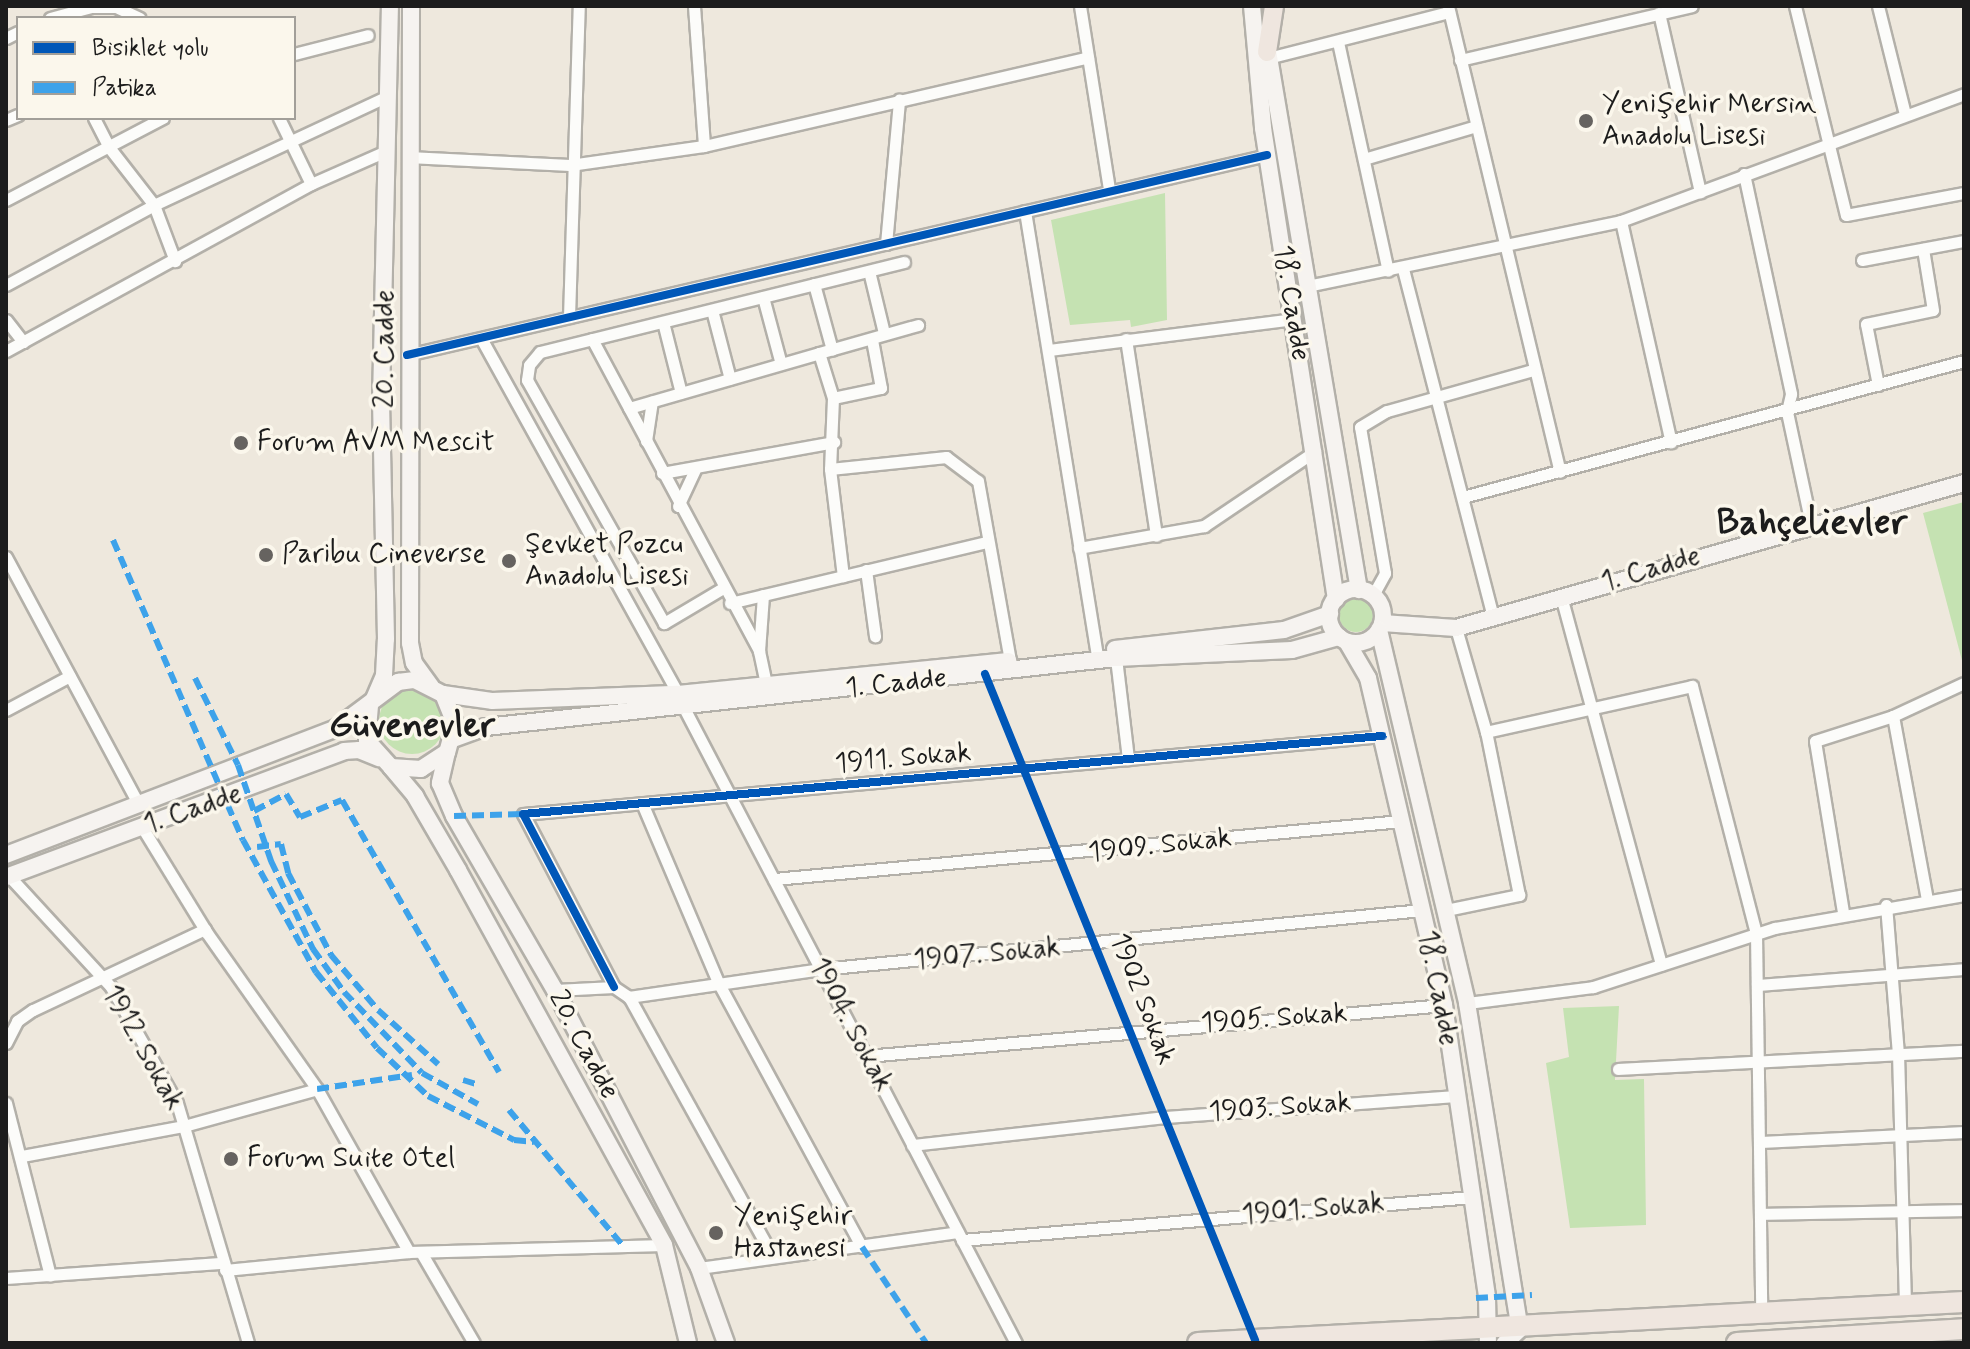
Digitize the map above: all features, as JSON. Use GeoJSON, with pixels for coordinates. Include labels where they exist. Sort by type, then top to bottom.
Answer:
{"type":"FeatureCollection","features":[{"type":"Feature","properties":{"kind":"highway"},"geometry":{"type":"LineString","coordinates":[[1198,1343],[1494,1338],[1520,1329],[1964,1302]]}},
{"type":"Feature","properties":{"kind":"highway"},"geometry":{"type":"LineString","coordinates":[[1737,1343],[1954,1334]]}},
{"type":"Feature","properties":{"kind":"main road"},"geometry":{"type":"LineString","coordinates":[[1268,55],[1274,6]]}},
{"type":"Feature","properties":{"kind":"street","name":"20. Cadde"},"geometry":{"type":"LineString","coordinates":[[372,701],[384,675],[386,639],[381,400],[390,6]]}},
{"type":"Feature","properties":{"kind":"street","name":"20. Cadde"},"geometry":{"type":"LineString","coordinates":[[411,6],[407,355],[410,643],[414,663],[437,690]]}},
{"type":"Feature","properties":{"kind":"street"},"geometry":{"type":"LineString","coordinates":[[569,317],[570,165],[579,6]]}},
{"type":"Feature","properties":{"kind":"street"},"geometry":{"type":"LineString","coordinates":[[694,6],[704,146]]}},
{"type":"Feature","properties":{"kind":"street"},"geometry":{"type":"LineString","coordinates":[[1080,6],[1109,190]]}},
{"type":"Feature","properties":{"kind":"street"},"geometry":{"type":"LineString","coordinates":[[1241,6],[1246,61],[1263,128]]}},
{"type":"Feature","properties":{"kind":"street","name":"18. Cadde"},"geometry":{"type":"LineString","coordinates":[[1252,6],[1263,128],[1315,451],[1333,606]]}},
{"type":"Feature","properties":{"kind":"street","name":"18. Cadde"},"geometry":{"type":"LineString","coordinates":[[1262,6],[1307,286],[1366,593]]}},
{"type":"Feature","properties":{"kind":"street"},"geometry":{"type":"LineString","coordinates":[[1460,60],[1692,6]]}},
{"type":"Feature","properties":{"kind":"street"},"geometry":{"type":"LineString","coordinates":[[1795,6],[1825,141],[1846,215],[1964,193]]}},
{"type":"Feature","properties":{"kind":"street"},"geometry":{"type":"LineString","coordinates":[[1878,6],[1905,114]]}},
{"type":"Feature","properties":{"kind":"street"},"geometry":{"type":"LineString","coordinates":[[58,16],[91,7],[116,7],[136,16]]}},
{"type":"Feature","properties":{"kind":"street"},"geometry":{"type":"LineString","coordinates":[[1268,55],[1338,42],[1448,9],[1560,472]]}},
{"type":"Feature","properties":{"kind":"street"},"geometry":{"type":"LineString","coordinates":[[1659,13],[1700,192]]}},
{"type":"Feature","properties":{"kind":"street"},"geometry":{"type":"LineString","coordinates":[[296,53],[368,35]]}},
{"type":"Feature","properties":{"kind":"street"},"geometry":{"type":"LineString","coordinates":[[1338,42],[1388,271]]}},
{"type":"Feature","properties":{"kind":"street"},"geometry":{"type":"LineString","coordinates":[[408,157],[570,165],[704,146],[1088,57]]}},
{"type":"Feature","properties":{"kind":"street"},"geometry":{"type":"LineString","coordinates":[[1307,286],[1403,269],[1504,244],[1621,221],[1825,141],[1964,94]]}},
{"type":"Feature","properties":{"kind":"street"},"geometry":{"type":"LineString","coordinates":[[6,285],[154,205],[388,96]]}},
{"type":"Feature","properties":{"kind":"street"},"geometry":{"type":"LineString","coordinates":[[886,244],[899,100]]}},
{"type":"Feature","properties":{"kind":"street"},"geometry":{"type":"LineString","coordinates":[[95,120],[108,146],[154,205],[175,261]]}},
{"type":"Feature","properties":{"kind":"street"},"geometry":{"type":"LineString","coordinates":[[6,200],[159,120]]}},
{"type":"Feature","properties":{"kind":"street"},"geometry":{"type":"LineString","coordinates":[[280,120],[311,184]]}},
{"type":"Feature","properties":{"kind":"street"},"geometry":{"type":"LineString","coordinates":[[1364,159],[1476,126]]}},
{"type":"Feature","properties":{"kind":"street"},"geometry":{"type":"LineString","coordinates":[[6,351],[311,184],[386,151]]}},
{"type":"Feature","properties":{"kind":"street"},"geometry":{"type":"LineString","coordinates":[[407,355],[1267,155]]}},
{"type":"Feature","properties":{"kind":"street"},"geometry":{"type":"LineString","coordinates":[[1744,174],[1791,394],[1787,412],[1811,524]]}},
{"type":"Feature","properties":{"kind":"street"},"geometry":{"type":"LineString","coordinates":[[1025,211],[1096,651]]}},
{"type":"Feature","properties":{"kind":"street"},"geometry":{"type":"LineString","coordinates":[[1621,221],[1671,442]]}},
{"type":"Feature","properties":{"kind":"street"},"geometry":{"type":"LineString","coordinates":[[1862,260],[1964,241]]}},
{"type":"Feature","properties":{"kind":"street"},"geometry":{"type":"LineString","coordinates":[[1878,385],[1866,324],[1933,310],[1923,249]]}},
{"type":"Feature","properties":{"kind":"street"},"geometry":{"type":"LineString","coordinates":[[723,588],[664,623],[527,380],[529,365],[540,352],[904,262]]}},
{"type":"Feature","properties":{"kind":"street"},"geometry":{"type":"LineString","coordinates":[[1403,269],[1493,616]]}},
{"type":"Feature","properties":{"kind":"street"},"geometry":{"type":"LineString","coordinates":[[869,271],[884,333]]}},
{"type":"Feature","properties":{"kind":"street"},"geometry":{"type":"LineString","coordinates":[[814,284],[832,350]]}},
{"type":"Feature","properties":{"kind":"street"},"geometry":{"type":"LineString","coordinates":[[763,297],[781,364]]}},
{"type":"Feature","properties":{"kind":"street"},"geometry":{"type":"LineString","coordinates":[[712,310],[730,379]]}},
{"type":"Feature","properties":{"kind":"street"},"geometry":{"type":"LineString","coordinates":[[1049,350],[1294,319]]}},
{"type":"Feature","properties":{"kind":"street"},"geometry":{"type":"LineString","coordinates":[[6,320],[23,342]]}},
{"type":"Feature","properties":{"kind":"street"},"geometry":{"type":"LineString","coordinates":[[663,322],[681,393]]}},
{"type":"Feature","properties":{"kind":"street"},"geometry":{"type":"LineString","coordinates":[[629,408],[918,325]]}},
{"type":"Feature","properties":{"kind":"street"},"geometry":{"type":"LineString","coordinates":[[592,339],[678,506],[759,651]]}},
{"type":"Feature","properties":{"kind":"street"},"geometry":{"type":"LineString","coordinates":[[1126,339],[1156,536]]}},
{"type":"Feature","properties":{"kind":"street","name":"1904. Sokak"},"geometry":{"type":"LineString","coordinates":[[482,340],[680,700],[1016,1343]]}},
{"type":"Feature","properties":{"kind":"street"},"geometry":{"type":"LineString","coordinates":[[833,398],[881,388],[872,340]]}},
{"type":"Feature","properties":{"kind":"street"},"geometry":{"type":"LineString","coordinates":[[819,353],[833,398],[834,442],[830,469],[843,576]]}},
{"type":"Feature","properties":{"kind":"street"},"geometry":{"type":"LineString","coordinates":[[1463,497],[1787,412],[1964,361]]}},
{"type":"Feature","properties":{"kind":"street"},"geometry":{"type":"LineString","coordinates":[[1366,593],[1382,608],[1381,627],[1365,642],[1343,639],[1333,606],[1366,593],[1385,573],[1360,427],[1387,411],[1533,370]]}},
{"type":"Feature","properties":{"kind":"street"},"geometry":{"type":"LineString","coordinates":[[646,442],[652,401]]}},
{"type":"Feature","properties":{"kind":"street"},"geometry":{"type":"LineString","coordinates":[[662,473],[695,470],[834,442]]}},
{"type":"Feature","properties":{"kind":"street"},"geometry":{"type":"LineString","coordinates":[[1079,548],[1204,526],[1315,451]]}},
{"type":"Feature","properties":{"kind":"street"},"geometry":{"type":"LineString","coordinates":[[830,469],[946,457],[978,481],[986,542],[1010,660]]}},
{"type":"Feature","properties":{"kind":"street"},"geometry":{"type":"LineString","coordinates":[[678,506],[695,470]]}},
{"type":"Feature","properties":{"kind":"street","name":"1. Cadde"},"geometry":{"type":"LineString","coordinates":[[1381,627],[1456,628],[1811,524],[1964,483]]}},
{"type":"Feature","properties":{"kind":"street"},"geometry":{"type":"LineString","coordinates":[[730,603],[986,542]]}},
{"type":"Feature","properties":{"kind":"street"},"geometry":{"type":"LineString","coordinates":[[6,557],[138,803]]}},
{"type":"Feature","properties":{"kind":"street"},"geometry":{"type":"LineString","coordinates":[[866,570],[875,636]]}},
{"type":"Feature","properties":{"kind":"street"},"geometry":{"type":"LineString","coordinates":[[763,595],[759,651],[766,685]]}},
{"type":"Feature","properties":{"kind":"street"},"geometry":{"type":"LineString","coordinates":[[1561,596],[1661,965]]}},
{"type":"Feature","properties":{"kind":"street","name":"1. Cadde"},"geometry":{"type":"LineString","coordinates":[[450,746],[486,727],[766,685],[1284,630],[1333,606]]}},
{"type":"Feature","properties":{"kind":"street","name":"18. Cadde"},"geometry":{"type":"LineString","coordinates":[[1381,627],[1467,1003],[1520,1329]]}},
{"type":"Feature","properties":{"kind":"street"},"geometry":{"type":"LineString","coordinates":[[1446,910],[1519,895],[1486,732],[1456,628]]}},
{"type":"Feature","properties":{"kind":"street","name":"18. Cadde"},"geometry":{"type":"LineString","coordinates":[[1343,639],[1368,678],[1444,1005],[1494,1338]]}},
{"type":"Feature","properties":{"kind":"street","name":"1. Cadde"},"geometry":{"type":"LineString","coordinates":[[437,690],[492,701],[680,700],[1116,658],[1292,650],[1343,639]]}},
{"type":"Feature","properties":{"kind":"street"},"geometry":{"type":"LineString","coordinates":[[1116,658],[1128,759]]}},
{"type":"Feature","properties":{"kind":"street"},"geometry":{"type":"LineString","coordinates":[[6,710],[70,676]]}},
{"type":"Feature","properties":{"kind":"street"},"geometry":{"type":"LineString","coordinates":[[398,682],[437,690],[452,708],[450,746],[421,769],[385,762],[365,726],[372,701],[398,682]]}},
{"type":"Feature","properties":{"kind":"street"},"geometry":{"type":"LineString","coordinates":[[1843,912],[1815,741],[1893,716],[1964,683]]}},
{"type":"Feature","properties":{"kind":"street"},"geometry":{"type":"LineString","coordinates":[[1486,732],[1692,686],[1756,933],[1761,1313]]}},
{"type":"Feature","properties":{"kind":"street","name":"1. Cadde"},"geometry":{"type":"LineString","coordinates":[[6,855],[335,729],[372,701]]}},
{"type":"Feature","properties":{"kind":"street"},"geometry":{"type":"LineString","coordinates":[[1893,716],[1927,899]]}},
{"type":"Feature","properties":{"kind":"street","name":"1911. Sokak"},"geometry":{"type":"LineString","coordinates":[[614,987],[523,814],[1382,736]]}},
{"type":"Feature","properties":{"kind":"street","name":"20. Cadde"},"geometry":{"type":"LineString","coordinates":[[450,746],[440,783],[454,816],[555,990],[699,1268],[726,1343]]}},
{"type":"Feature","properties":{"kind":"street","name":"1. Cadde"},"geometry":{"type":"LineString","coordinates":[[7,877],[344,751],[359,750],[385,762]]}},
{"type":"Feature","properties":{"kind":"street","name":"20. Cadde"},"geometry":{"type":"LineString","coordinates":[[385,762],[415,796],[458,870],[664,1245],[688,1343]]}},
{"type":"Feature","properties":{"kind":"street"},"geometry":{"type":"LineString","coordinates":[[642,803],[719,984],[862,1247]]}},
{"type":"Feature","properties":{"kind":"street","name":"1909. Sokak"},"geometry":{"type":"LineString","coordinates":[[774,879],[1402,821]]}},
{"type":"Feature","properties":{"kind":"street"},"geometry":{"type":"LineString","coordinates":[[142,827],[205,929],[317,1089],[409,1252]]}},
{"type":"Feature","properties":{"kind":"street","name":"1912. Sokak"},"geometry":{"type":"LineString","coordinates":[[7,877],[105,979],[147,1044],[184,1126],[248,1343]]}},
{"type":"Feature","properties":{"kind":"street"},"geometry":{"type":"LineString","coordinates":[[1467,1003],[1593,987],[1756,933],[1843,912],[1964,895]]}},
{"type":"Feature","properties":{"kind":"street"},"geometry":{"type":"LineString","coordinates":[[1886,905],[1898,1053],[1905,1305]]}},
{"type":"Feature","properties":{"kind":"street","name":"1907. Sokak"},"geometry":{"type":"LineString","coordinates":[[629,997],[821,969],[1422,910]]}},
{"type":"Feature","properties":{"kind":"street"},"geometry":{"type":"LineString","coordinates":[[6,1043],[17,1021],[33,1010],[105,979],[205,929]]}},
{"type":"Feature","properties":{"kind":"street"},"geometry":{"type":"LineString","coordinates":[[1757,985],[1890,971],[1964,969]]}},
{"type":"Feature","properties":{"kind":"street"},"geometry":{"type":"LineString","coordinates":[[555,990],[614,987],[629,997],[773,1257]]}},
{"type":"Feature","properties":{"kind":"street","name":"1905. Sokak"},"geometry":{"type":"LineString","coordinates":[[866,1056],[1444,1005]]}},
{"type":"Feature","properties":{"kind":"street"},"geometry":{"type":"LineString","coordinates":[[1618,1069],[1964,1051]]}},
{"type":"Feature","properties":{"kind":"street"},"geometry":{"type":"LineString","coordinates":[[22,1156],[184,1126],[317,1089]]}},
{"type":"Feature","properties":{"kind":"street","name":"1903. Sokak"},"geometry":{"type":"LineString","coordinates":[[912,1145],[1164,1117],[1457,1096]]}},
{"type":"Feature","properties":{"kind":"street"},"geometry":{"type":"LineString","coordinates":[[6,1103],[50,1275]]}},
{"type":"Feature","properties":{"kind":"street"},"geometry":{"type":"LineString","coordinates":[[1761,1142],[1900,1132],[1964,1132]]}},
{"type":"Feature","properties":{"kind":"street","name":"1901. Sokak"},"geometry":{"type":"LineString","coordinates":[[699,1268],[960,1236],[1472,1197]]}},
{"type":"Feature","properties":{"kind":"street"},"geometry":{"type":"LineString","coordinates":[[1761,1214],[1964,1210]]}},
{"type":"Feature","properties":{"kind":"street"},"geometry":{"type":"LineString","coordinates":[[6,1278],[409,1252],[664,1245]]}},
{"type":"Feature","properties":{"kind":"street"},"geometry":{"type":"LineString","coordinates":[[422,1254],[474,1343]]}},
{"type":"Feature","properties":{"kind":"green space"},"geometry":{"type":"Polygon","coordinates":[[[1165,193],[1167,320],[1131,327],[1130,320],[1070,325],[1051,220],[1165,193]]]}},
{"type":"Feature","properties":{"kind":"green space"},"geometry":{"type":"Polygon","coordinates":[[[1964,502],[1964,668],[1923,513],[1964,502]]]}},
{"type":"Feature","properties":{"kind":"green space"},"geometry":{"type":"Polygon","coordinates":[[[1356,598],[1368,603],[1373,615],[1368,627],[1356,632],[1344,627],[1339,615],[1344,603],[1356,598]]]}},
{"type":"Feature","properties":{"kind":"green space"},"geometry":{"type":"Polygon","coordinates":[[[412,688],[425,690],[440,703],[445,721],[443,734],[430,749],[412,754],[399,752],[384,739],[379,721],[381,708],[394,693],[412,688]]]}},
{"type":"Feature","properties":{"kind":"green space"},"geometry":{"type":"Polygon","coordinates":[[[1619,1006],[1615,1080],[1644,1079],[1646,1225],[1570,1228],[1546,1063],[1569,1057],[1563,1008],[1619,1006]]]}},
{"type":"Feature","properties":{"kind":"marked path"},"geometry":{"type":"LineString","coordinates":[[113,540],[243,840],[316,972],[377,1048],[428,1096],[514,1140],[534,1142]]}},
{"type":"Feature","properties":{"kind":"marked path"},"geometry":{"type":"LineString","coordinates":[[195,678],[238,765],[271,861],[313,949],[344,992],[422,1073],[478,1104]]}},
{"type":"Feature","properties":{"kind":"marked path"},"geometry":{"type":"LineString","coordinates":[[254,811],[286,794],[300,817],[342,800],[499,1072]]}},
{"type":"Feature","properties":{"kind":"marked path"},"geometry":{"type":"LineString","coordinates":[[454,816],[523,814]]}},
{"type":"Feature","properties":{"kind":"marked path"},"geometry":{"type":"LineString","coordinates":[[257,847],[281,844],[288,873],[331,955],[378,1010],[438,1064]]}},
{"type":"Feature","properties":{"kind":"marked path"},"geometry":{"type":"LineString","coordinates":[[317,1089],[412,1075]]}},
{"type":"Feature","properties":{"kind":"marked path"},"geometry":{"type":"LineString","coordinates":[[463,1080],[476,1084]]}},
{"type":"Feature","properties":{"kind":"marked path"},"geometry":{"type":"LineString","coordinates":[[509,1110],[624,1247]]}},
{"type":"Feature","properties":{"kind":"marked path"},"geometry":{"type":"LineString","coordinates":[[862,1247],[926,1343]]}},
{"type":"Feature","properties":{"kind":"marked path"},"geometry":{"type":"LineString","coordinates":[[1476,1298],[1532,1295]]}},
{"type":"Feature","properties":{"kind":"cycle path"},"geometry":{"type":"LineString","coordinates":[[407,355],[1267,155]]}},
{"type":"Feature","properties":{"kind":"cycle path","name":"1902 Sokak"},"geometry":{"type":"LineString","coordinates":[[985,674],[1255,1340]]}},
{"type":"Feature","properties":{"kind":"cycle path"},"geometry":{"type":"LineString","coordinates":[[614,987],[523,814],[1382,736]]}},
{"type":"Feature","properties":{"kind":"place","name":"Yenişehir Mersin Anadolu Lisesi"},"geometry":{"type":"Point","coordinates":[1586,121]}},
{"type":"Feature","properties":{"kind":"place","name":"Forum AVM Mescit"},"geometry":{"type":"Point","coordinates":[241,443]}},
{"type":"Feature","properties":{"kind":"place","name":"Paribu Cineverse"},"geometry":{"type":"Point","coordinates":[266,555]}},
{"type":"Feature","properties":{"kind":"place","name":"Şevket Pozcu Anadolu Lisesi"},"geometry":{"type":"Point","coordinates":[509,561]}},
{"type":"Feature","properties":{"kind":"place","name":"Forum Suite Otel"},"geometry":{"type":"Point","coordinates":[231,1159]}},
{"type":"Feature","properties":{"kind":"place","name":"Yenişehir Hastanesi"},"geometry":{"type":"Point","coordinates":[716,1233]}},
{"type":"Feature","properties":{"kind":"district","name":"Bahçelievler"},"geometry":{"type":"Point","coordinates":[1812,524]}},
{"type":"Feature","properties":{"kind":"district","name":"Güvenevler"},"geometry":{"type":"Point","coordinates":[412,727]}}]}
